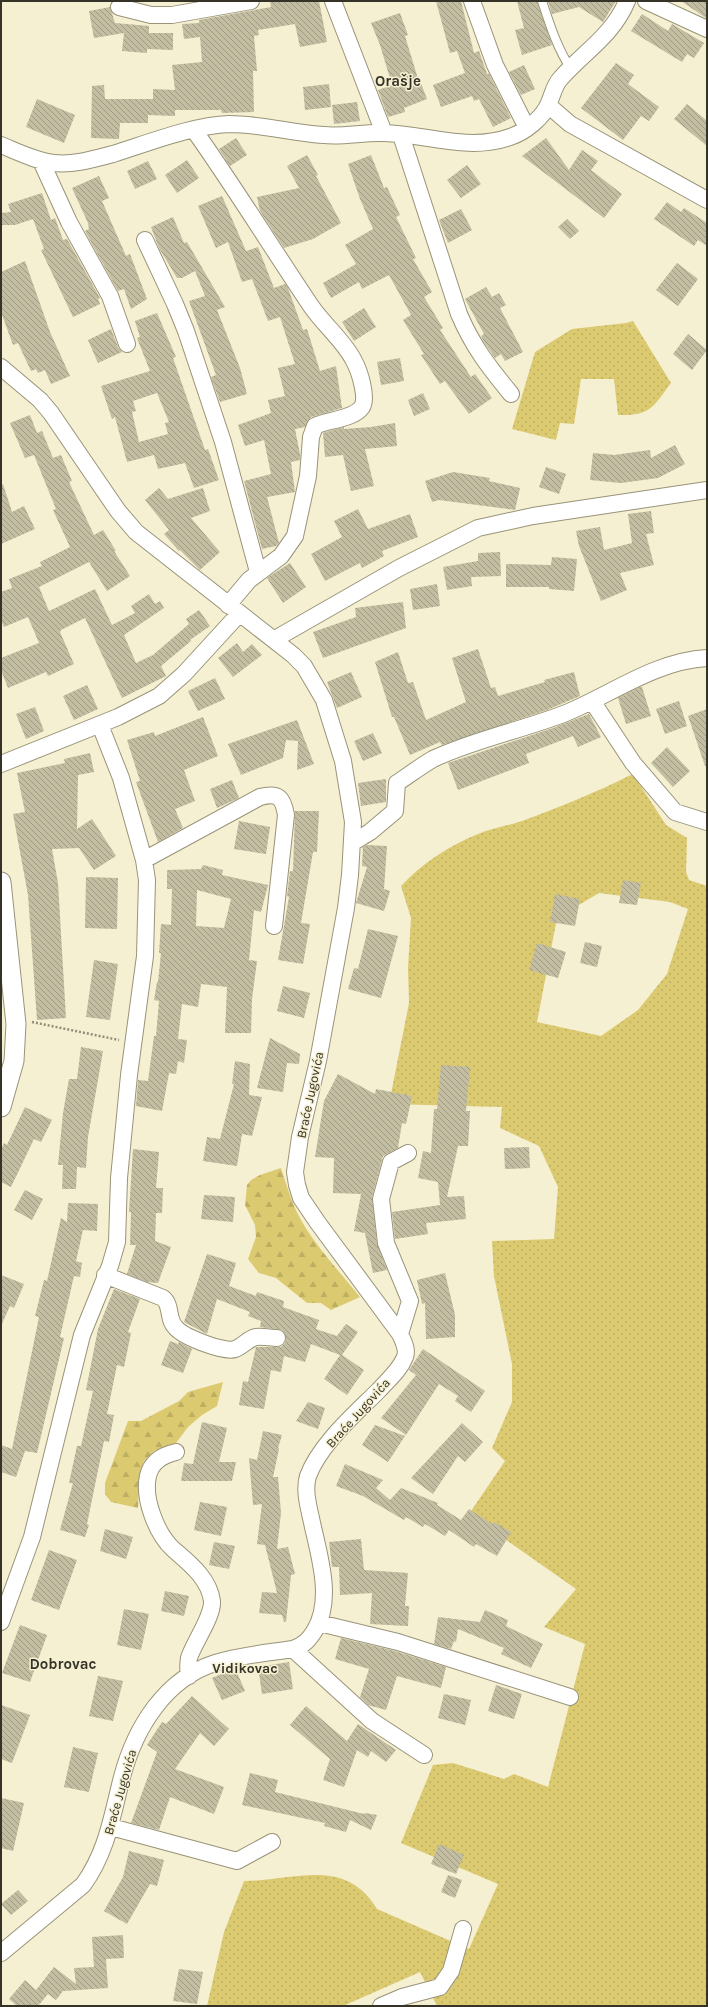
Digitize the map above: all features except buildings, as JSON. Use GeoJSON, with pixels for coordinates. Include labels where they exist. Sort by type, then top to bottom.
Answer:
{"type":"FeatureCollection","features":[{"type":"Feature","properties":{"kind":"street"},"geometry":{"type":"LineString","coordinates":[[119,7],[151,15],[172,16],[251,1]]}},
{"type":"Feature","properties":{"kind":"street"},"geometry":{"type":"LineString","coordinates":[[333,1],[384,133]]}},
{"type":"Feature","properties":{"kind":"street"},"geometry":{"type":"LineString","coordinates":[[472,1],[495,65],[527,128]]}},
{"type":"Feature","properties":{"kind":"street"},"geometry":{"type":"LineString","coordinates":[[1,145],[41,161],[70,164],[194,130],[229,124],[339,136],[384,133],[458,143],[488,143],[510,137],[527,128],[539,117],[548,105],[556,86],[571,69],[599,43],[614,25],[627,1]]}},
{"type":"Feature","properties":{"kind":"street"},"geometry":{"type":"LineString","coordinates":[[646,1],[707,29]]}},
{"type":"Feature","properties":{"kind":"street"},"geometry":{"type":"LineString","coordinates":[[548,105],[570,124],[707,200]]}},
{"type":"Feature","properties":{"kind":"street"},"geometry":{"type":"LineString","coordinates":[[1,764],[100,724],[159,696],[173,686],[204,654],[258,572],[281,556],[295,536],[308,476],[312,431],[319,424],[358,412],[363,403],[360,373],[353,358],[321,321],[249,209],[194,130]]}},
{"type":"Feature","properties":{"kind":"street"},"geometry":{"type":"LineString","coordinates":[[401,135],[459,314],[480,356],[512,394]]}},
{"type":"Feature","properties":{"kind":"street"},"geometry":{"type":"LineString","coordinates":[[41,161],[69,222],[110,296],[127,344]]}},
{"type":"Feature","properties":{"kind":"street"},"geometry":{"type":"LineString","coordinates":[[145,240],[176,304],[186,331],[223,442],[258,572]]}},
{"type":"Feature","properties":{"kind":"street","name":"Braće Jugovića"},"geometry":{"type":"LineString","coordinates":[[1,367],[40,400],[51,412],[118,511],[136,532],[233,609],[275,640],[304,666],[324,700],[343,761],[351,802],[352,843],[344,916],[318,1061],[300,1137],[295,1172],[302,1198],[318,1223],[400,1334],[406,1347],[406,1356],[398,1369],[343,1426],[317,1460],[308,1477],[306,1491],[320,1561],[324,1590],[323,1605],[319,1623],[309,1640],[302,1646],[293,1649],[216,1662],[178,1682],[162,1698],[142,1728],[130,1752],[122,1777],[111,1827],[96,1865],[83,1885],[1,1953]]}},
{"type":"Feature","properties":{"kind":"street"},"geometry":{"type":"LineString","coordinates":[[275,640],[399,568],[478,528],[533,516],[707,490]]}},
{"type":"Feature","properties":{"kind":"street"},"geometry":{"type":"LineString","coordinates":[[352,843],[370,832],[395,811],[397,783],[433,759],[564,713],[592,701],[637,677],[674,665],[707,658]]}},
{"type":"Feature","properties":{"kind":"street"},"geometry":{"type":"LineString","coordinates":[[592,701],[633,763],[675,812],[707,822]]}},
{"type":"Feature","properties":{"kind":"street"},"geometry":{"type":"LineString","coordinates":[[1,1622],[32,1537],[82,1335],[117,1242],[119,1178],[129,1075],[145,956],[147,880],[144,860],[121,778],[100,724]]}},
{"type":"Feature","properties":{"kind":"street"},"geometry":{"type":"LineString","coordinates":[[144,860],[260,798],[270,794],[278,796],[284,803],[286,815],[274,926]]}},
{"type":"Feature","properties":{"kind":"street"},"geometry":{"type":"LineString","coordinates":[[1,882],[16,1024],[14,1061],[1,1107]]}},
{"type":"Feature","properties":{"kind":"street"},"geometry":{"type":"LineString","coordinates":[[400,1334],[410,1302],[386,1243],[381,1199],[391,1162],[408,1153]]}},
{"type":"Feature","properties":{"kind":"street"},"geometry":{"type":"LineString","coordinates":[[105,1275],[163,1298],[166,1301],[172,1323],[176,1329],[189,1338],[225,1349],[234,1350],[255,1337],[277,1338]]}},
{"type":"Feature","properties":{"kind":"street"},"geometry":{"type":"LineString","coordinates":[[176,1452],[164,1456],[156,1462],[149,1472],[146,1486],[148,1502],[155,1522],[165,1539],[202,1577],[212,1603],[190,1657],[188,1676]]}},
{"type":"Feature","properties":{"kind":"street"},"geometry":{"type":"LineString","coordinates":[[319,1623],[398,1642],[570,1697]]}},
{"type":"Feature","properties":{"kind":"street"},"geometry":{"type":"LineString","coordinates":[[293,1649],[372,1721],[424,1755]]}},
{"type":"Feature","properties":{"kind":"street"},"geometry":{"type":"LineString","coordinates":[[111,1827],[237,1861],[272,1842]]}},
{"type":"Feature","properties":{"kind":"street"},"geometry":{"type":"LineString","coordinates":[[381,2006],[402,1997],[440,1986],[451,1971],[463,1929]]}},
{"type":"Feature","properties":{"kind":"lane"},"geometry":{"type":"LineString","coordinates":[[542,1],[554,37],[563,57],[571,69]]}},
{"type":"Feature","properties":{"kind":"path"},"geometry":{"type":"LineString","coordinates":[[32,1022],[119,1040]]}},
{"type":"Feature","properties":{"kind":"green space"},"geometry":{"type":"Polygon","coordinates":[[[633,321],[671,383],[655,404],[645,412],[629,415],[618,415],[614,379],[581,379],[574,424],[560,423],[556,440],[512,429],[535,352],[572,329],[633,321]]]}},
{"type":"Feature","properties":{"kind":"green space"},"geometry":{"type":"Polygon","coordinates":[[[633,774],[666,825],[687,838],[686,872],[689,880],[707,886],[707,2006],[437,2006],[420,1972],[343,2006],[207,2006],[224,1932],[244,1881],[317,1875],[334,1877],[350,1882],[364,1893],[377,1909],[469,1949],[498,1884],[401,1843],[433,1765],[453,1763],[504,1779],[514,1774],[548,1787],[585,1644],[544,1627],[576,1589],[469,1514],[505,1461],[492,1448],[512,1402],[512,1364],[494,1276],[492,1241],[554,1239],[558,1187],[539,1146],[500,1128],[502,1107],[389,1104],[409,1003],[408,968],[411,918],[401,886],[436,856],[467,838],[536,816],[633,774]],[[599,893],[557,918],[537,1022],[601,1036],[638,1010],[667,974],[688,909],[670,902],[599,893]]]}},
{"type":"Feature","properties":{"kind":"green space"},"geometry":{"type":"Polygon","coordinates":[[[281,1168],[295,1208],[307,1230],[321,1250],[360,1297],[331,1310],[321,1303],[307,1303],[276,1278],[259,1273],[248,1259],[256,1237],[255,1225],[245,1205],[247,1185],[251,1180],[260,1175],[281,1168]]]}},
{"type":"Feature","properties":{"kind":"green space"},"geometry":{"type":"Polygon","coordinates":[[[223,1382],[217,1406],[202,1415],[188,1427],[176,1443],[154,1451],[144,1461],[139,1476],[138,1508],[111,1502],[105,1494],[105,1483],[128,1421],[141,1421],[179,1401],[188,1392],[223,1382]]]}},
{"type":"Feature","properties":{"kind":"district","name":"Orašje"},"geometry":{"type":"Point","coordinates":[398,81]}},
{"type":"Feature","properties":{"kind":"district","name":"Dobrovac"},"geometry":{"type":"Point","coordinates":[63,1664]}},
{"type":"Feature","properties":{"kind":"district","name":"Vidikovac"},"geometry":{"type":"Point","coordinates":[245,1668]}}]}
